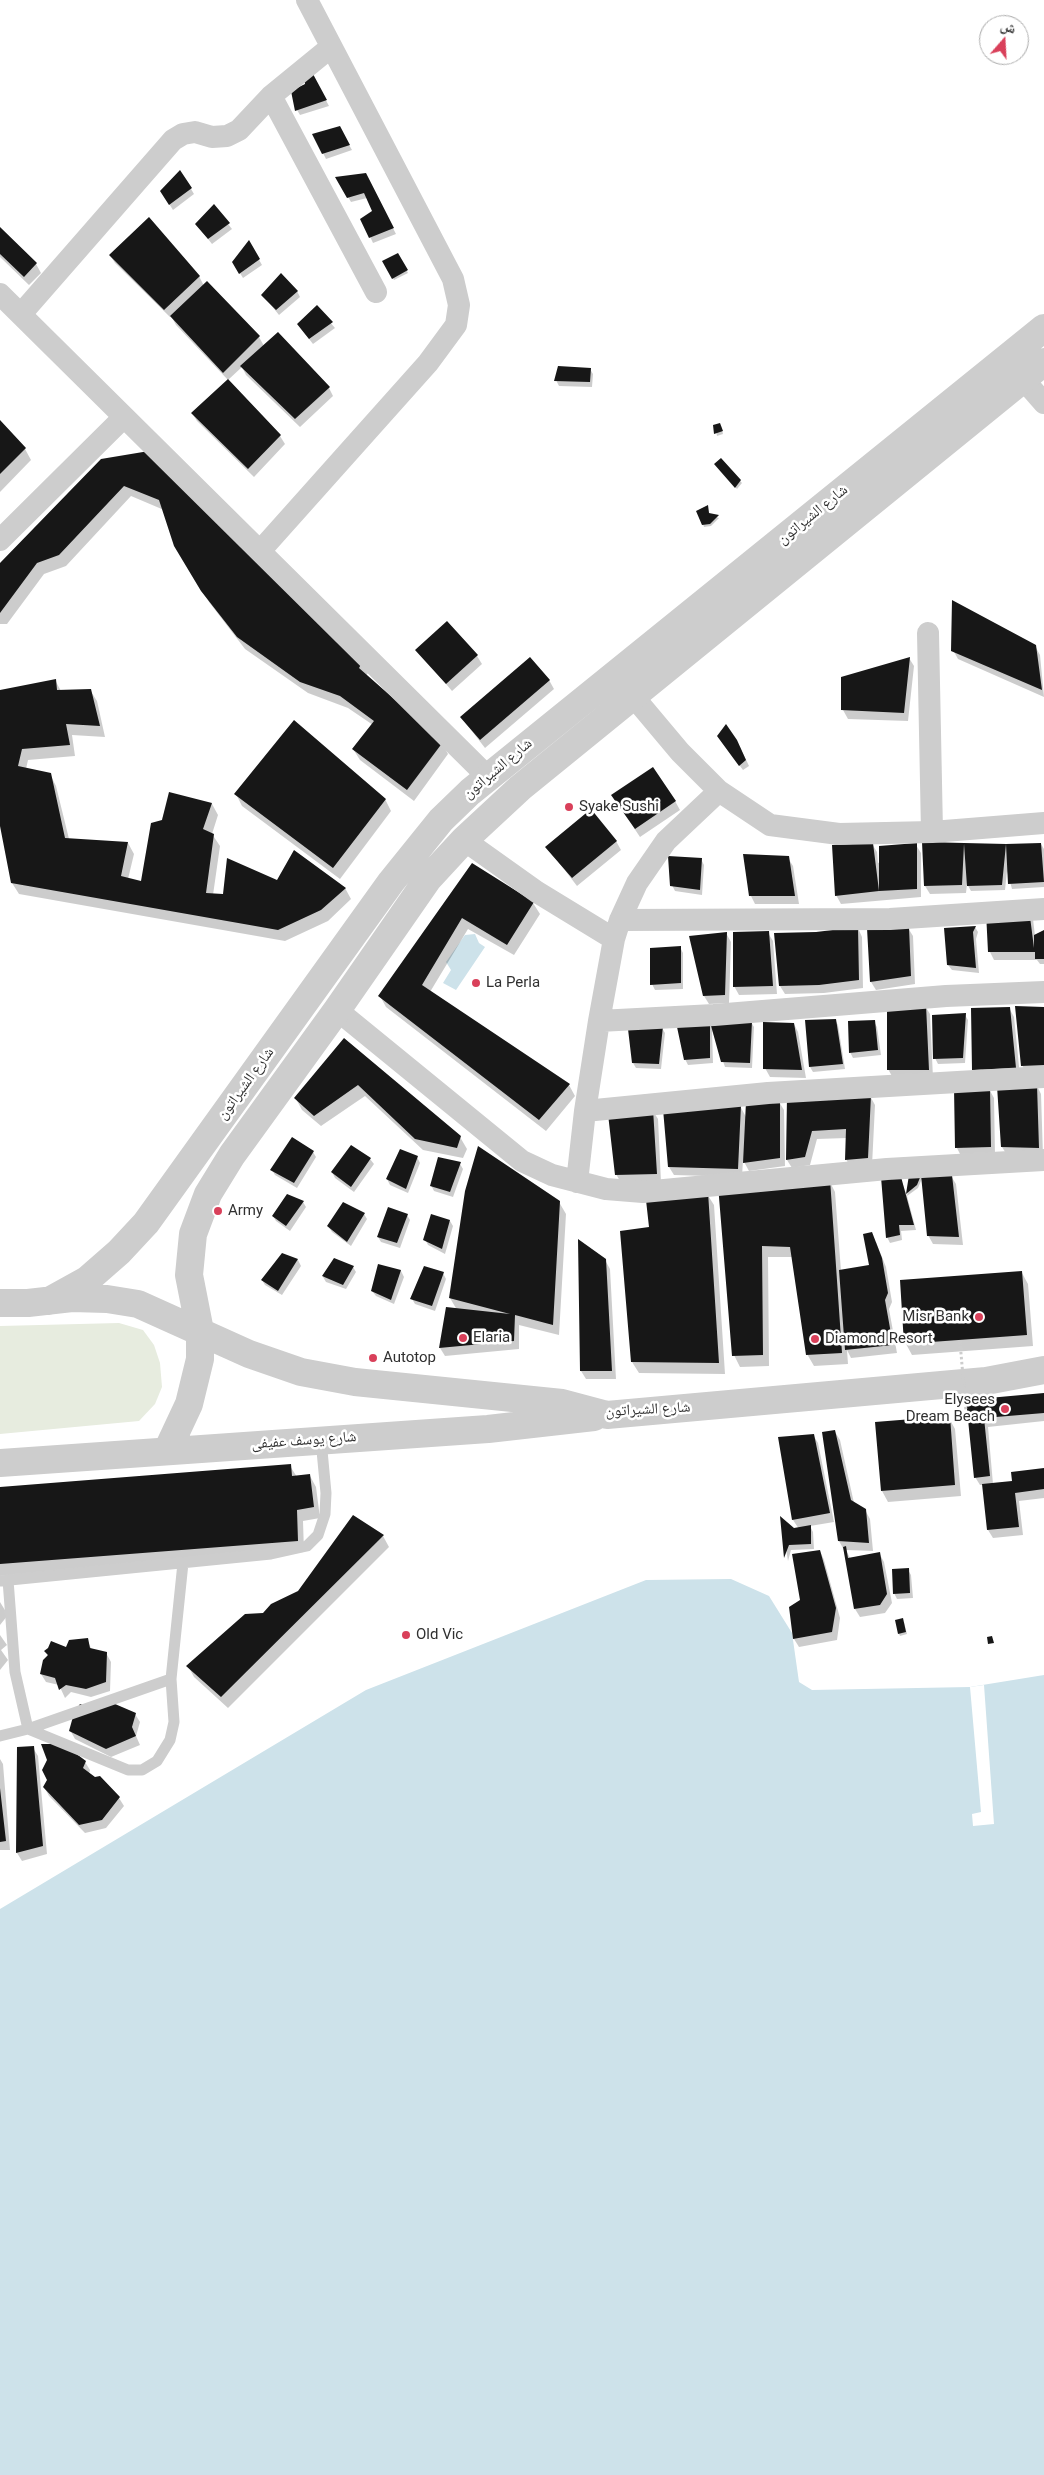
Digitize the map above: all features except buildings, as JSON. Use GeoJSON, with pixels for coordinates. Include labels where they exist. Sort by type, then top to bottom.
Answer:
{"type":"FeatureCollection","features":[{"type":"Feature","properties":{"kind":"street"},"geometry":{"type":"LineString","coordinates":[[261,550],[428,363],[456,325],[459,305],[453,279],[307,0]]}},
{"type":"Feature","properties":{"kind":"street"},"geometry":{"type":"LineString","coordinates":[[21,314],[173,140],[183,134],[195,132],[212,137],[227,136],[239,130],[271,96],[331,47]]}},
{"type":"Feature","properties":{"kind":"street"},"geometry":{"type":"LineString","coordinates":[[271,96],[376,292]]}},
{"type":"Feature","properties":{"kind":"street"},"geometry":{"type":"LineString","coordinates":[[0,294],[261,550],[488,777]]}},
{"type":"Feature","properties":{"kind":"street","name":"شارع الشيراتون"},"geometry":{"type":"LineString","coordinates":[[49,1301],[87,1280],[146,1223],[415,850],[441,820],[488,777],[1044,328]]}},
{"type":"Feature","properties":{"kind":"street","name":"شارع الشيراتون"},"geometry":{"type":"LineString","coordinates":[[166,1451],[189,1404],[196,1382],[200,1358],[200,1332],[189,1276],[193,1234],[208,1194],[232,1155],[337,1010],[428,879],[464,840],[514,794],[1044,362]]}},
{"type":"Feature","properties":{"kind":"street"},"geometry":{"type":"LineString","coordinates":[[1023,379],[1044,403]]}},
{"type":"Feature","properties":{"kind":"street"},"geometry":{"type":"LineString","coordinates":[[0,540],[124,417]]}},
{"type":"Feature","properties":{"kind":"street"},"geometry":{"type":"LineString","coordinates":[[928,633],[932,832]]}},
{"type":"Feature","properties":{"kind":"street"},"geometry":{"type":"LineString","coordinates":[[633,696],[680,752],[719,791],[770,825],[839,834],[932,832],[1044,823]]}},
{"type":"Feature","properties":{"kind":"street"},"geometry":{"type":"LineString","coordinates":[[576,1182],[599,1021],[617,929],[637,883],[666,841],[719,791]]}},
{"type":"Feature","properties":{"kind":"street"},"geometry":{"type":"LineString","coordinates":[[464,840],[537,892],[617,929],[890,919],[1044,909]]}},
{"type":"Feature","properties":{"kind":"street"},"geometry":{"type":"LineString","coordinates":[[599,1021],[714,1015],[946,996],[1044,992]]}},
{"type":"Feature","properties":{"kind":"street"},"geometry":{"type":"LineString","coordinates":[[337,1010],[522,1161],[552,1175],[606,1189],[643,1192],[887,1169],[1044,1160]]}},
{"type":"Feature","properties":{"kind":"street"},"geometry":{"type":"LineString","coordinates":[[585,1111],[768,1093],[1044,1078]]}},
{"type":"Feature","properties":{"kind":"street","name":"شارع الشيراتون"},"geometry":{"type":"LineString","coordinates":[[0,1303],[72,1298],[107,1299],[138,1304],[249,1354],[301,1372],[355,1382],[562,1403],[607,1415],[986,1381],[1044,1370]]}},
{"type":"Feature","properties":{"kind":"street","name":"شارع يوسف عفيفى"},"geometry":{"type":"LineString","coordinates":[[0,1463],[488,1429],[607,1415]]}},
{"type":"Feature","properties":{"kind":"lane"},"geometry":{"type":"LineString","coordinates":[[28,1729],[15,1672],[4,1581],[272,1554],[307,1546],[318,1535],[325,1514],[326,1493],[321,1440]]}},
{"type":"Feature","properties":{"kind":"lane"},"geometry":{"type":"LineString","coordinates":[[28,1729],[128,1770],[142,1770],[157,1761],[170,1740],[174,1722],[171,1679],[183,1562]]}},
{"type":"Feature","properties":{"kind":"lane"},"geometry":{"type":"LineString","coordinates":[[0,1736],[28,1729],[171,1679]]}},
{"type":"Feature","properties":{"kind":"path"},"geometry":{"type":"LineString","coordinates":[[960,1342],[966,1411]]}},
{"type":"Feature","properties":{"kind":"shaded area"},"geometry":{"type":"Polygon","coordinates":[[[119,1323],[143,1330],[154,1345],[160,1363],[162,1387],[155,1404],[139,1421],[0,1434],[0,1326],[119,1323]]]}},
{"type":"Feature","properties":{"kind":"water"},"geometry":{"type":"Polygon","coordinates":[[[475,934],[479,943],[485,947],[456,990],[443,983],[451,970],[446,962],[465,935],[475,934]]]}},
{"type":"Feature","properties":{"kind":"water"},"geometry":{"type":"Polygon","coordinates":[[[731,1579],[769,1596],[792,1633],[799,1682],[812,1690],[970,1687],[1044,1675],[1044,2475],[0,2475],[0,1909],[366,1690],[646,1580],[731,1579]]]}},
{"type":"Feature","properties":{"kind":"pier"},"geometry":{"type":"Polygon","coordinates":[[[984,1685],[994,1824],[973,1826],[972,1814],[981,1812],[970,1687],[984,1685]]]}},
{"type":"Feature","properties":{"kind":"place","name":"Syake Sushi"},"geometry":{"type":"Point","coordinates":[569,807]}},
{"type":"Feature","properties":{"kind":"place","name":"La Perla"},"geometry":{"type":"Point","coordinates":[476,983]}},
{"type":"Feature","properties":{"kind":"place","name":"Army"},"geometry":{"type":"Point","coordinates":[218,1211]}},
{"type":"Feature","properties":{"kind":"place","name":"Misr Bank"},"geometry":{"type":"Point","coordinates":[979,1317]}},
{"type":"Feature","properties":{"kind":"place","name":"Elaria"},"geometry":{"type":"Point","coordinates":[463,1338]}},
{"type":"Feature","properties":{"kind":"place","name":"Diamond Resort"},"geometry":{"type":"Point","coordinates":[815,1339]}},
{"type":"Feature","properties":{"kind":"place","name":"Autotop"},"geometry":{"type":"Point","coordinates":[373,1358]}},
{"type":"Feature","properties":{"kind":"place","name":"Elysees Dream Beach"},"geometry":{"type":"Point","coordinates":[1005,1409]}},
{"type":"Feature","properties":{"kind":"place","name":"Old Vic"},"geometry":{"type":"Point","coordinates":[406,1635]}}]}
